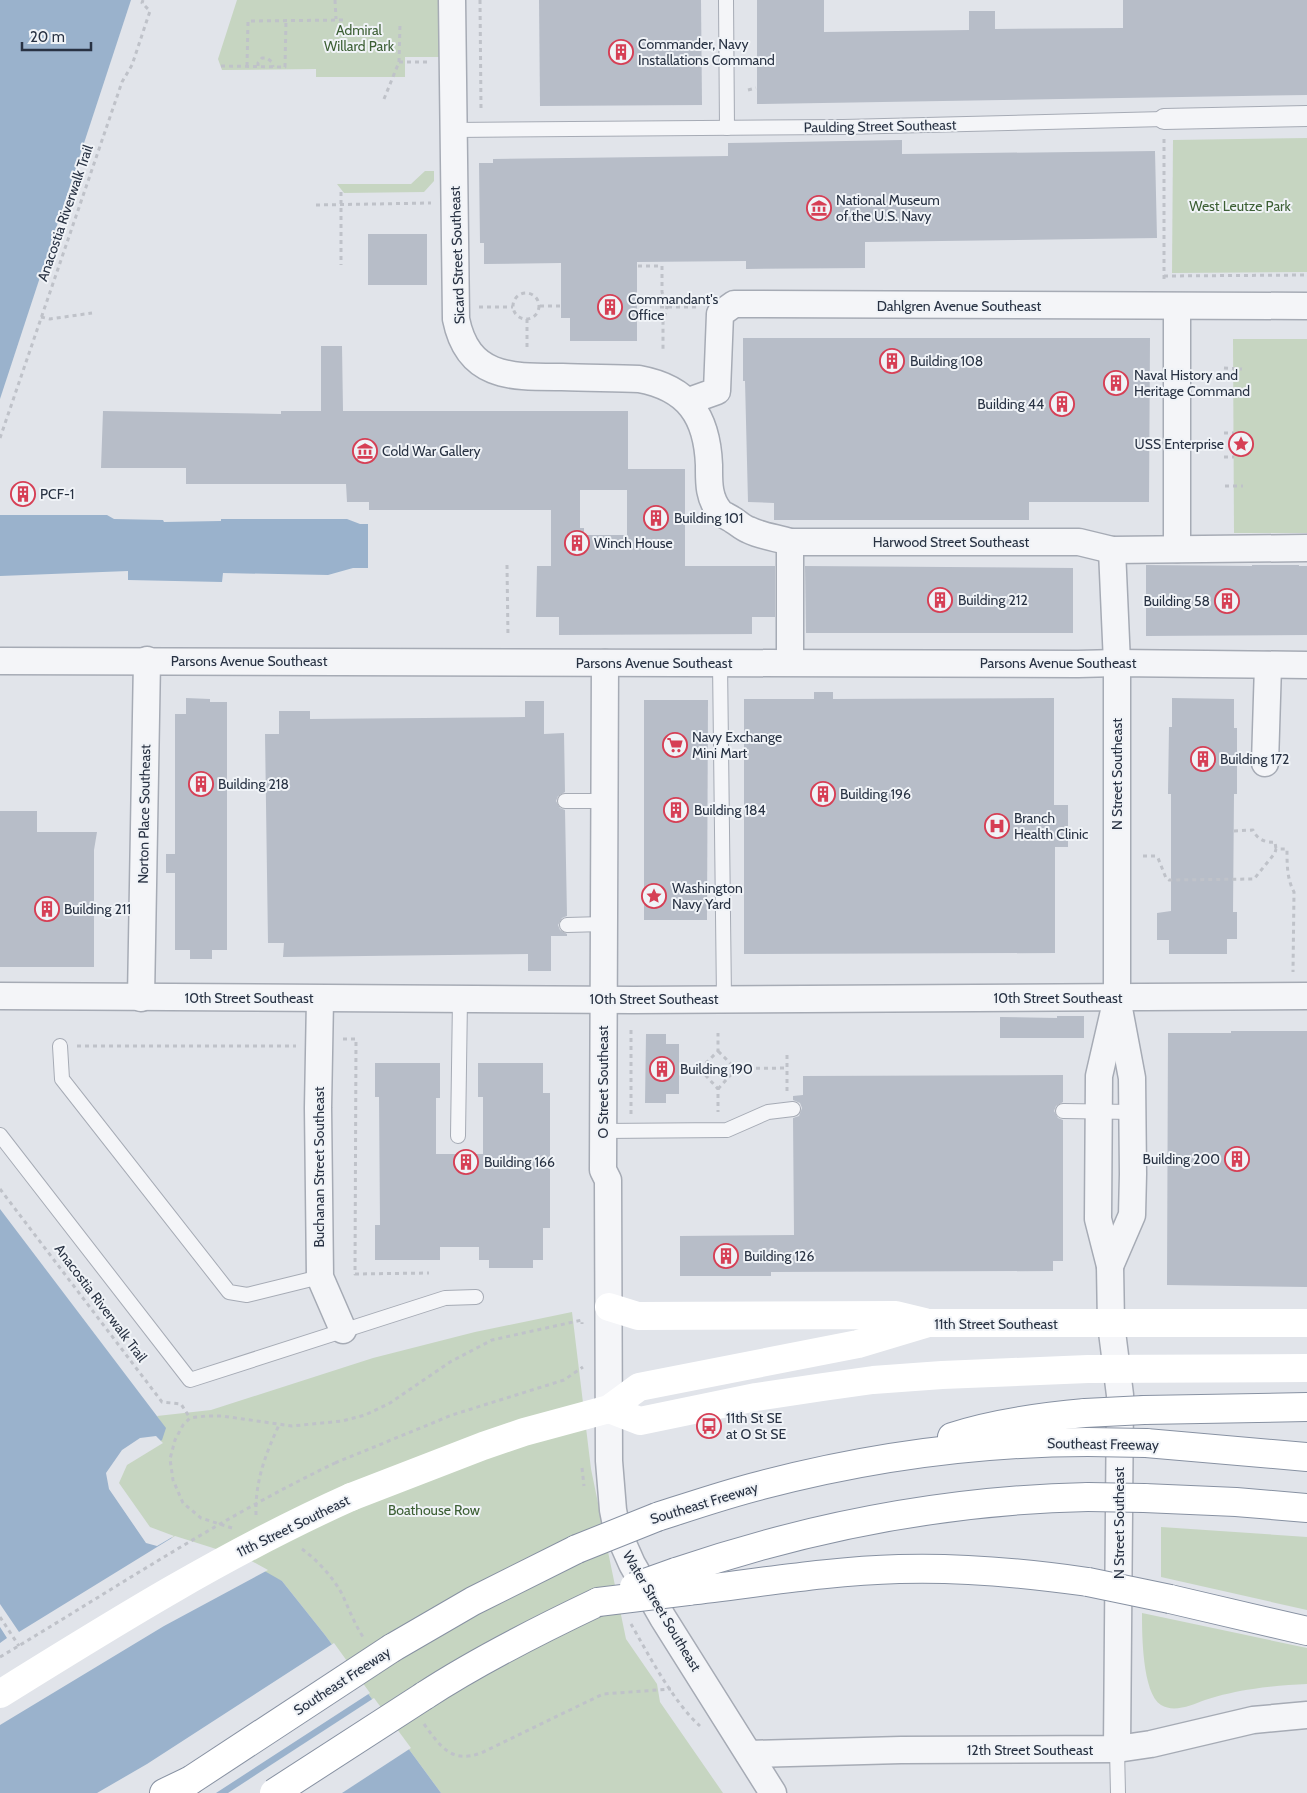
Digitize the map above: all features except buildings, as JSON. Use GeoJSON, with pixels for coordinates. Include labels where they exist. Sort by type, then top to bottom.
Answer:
{"type":"FeatureCollection","features":[{"type":"Feature","properties":{"kind":"main road"},"geometry":{"type":"LineString","coordinates":[[609,1307],[638,1316],[896,1315],[928,1323]]}},
{"type":"Feature","properties":{"kind":"main road","name":"11th Street Southeast"},"geometry":{"type":"LineString","coordinates":[[0,1694],[217,1564],[276,1533],[351,1497],[483,1446],[609,1409],[638,1387],[858,1344],[928,1323],[1307,1323]]}},
{"type":"Feature","properties":{"kind":"main road"},"geometry":{"type":"LineString","coordinates":[[609,1409],[640,1421],[756,1397],[873,1380],[942,1375],[1117,1369],[1307,1368]]}},
{"type":"Feature","properties":{"kind":"main road"},"geometry":{"type":"LineString","coordinates":[[885,1458],[975,1430],[1045,1417],[1144,1410],[1307,1407]]}},
{"type":"Feature","properties":{"kind":"main road","name":"Southeast Freeway"},"geometry":{"type":"LineString","coordinates":[[164,1793],[181,1786],[392,1648],[473,1601],[577,1549],[656,1517],[760,1485],[885,1458],[978,1447],[1051,1442],[1146,1443],[1307,1457]]}},
{"type":"Feature","properties":{"kind":"main road"},"geometry":{"type":"LineString","coordinates":[[682,1581],[743,1550],[826,1528],[994,1501],[1088,1497],[1144,1498],[1236,1502],[1307,1508]]}},
{"type":"Feature","properties":{"kind":"main road"},"geometry":{"type":"LineString","coordinates":[[274,1793],[447,1680],[513,1644],[598,1602],[682,1581],[900,1569],[981,1570],[1088,1582],[1307,1631]]}},
{"type":"Feature","properties":{"kind":"street","name":"Sicard Street Southeast"},"geometry":{"type":"LineString","coordinates":[[452,0],[456,318],[462,337],[472,354],[491,368],[513,376],[639,379],[663,385],[674,390],[689,401]]}},
{"type":"Feature","properties":{"kind":"street","name":"Paulding Street Southeast"},"geometry":{"type":"LineString","coordinates":[[1164,119],[1307,116]]}},
{"type":"Feature","properties":{"kind":"street","name":"Dahlgren Avenue Southeast"},"geometry":{"type":"LineString","coordinates":[[689,401],[717,390],[720,314],[734,304],[1307,306]]}},
{"type":"Feature","properties":{"kind":"street"},"geometry":{"type":"LineString","coordinates":[[1177,307],[1177,549]]}},
{"type":"Feature","properties":{"kind":"street"},"geometry":{"type":"LineString","coordinates":[[689,401],[703,431],[708,454],[709,488],[711,497],[720,512],[750,530],[790,542],[790,662]]}},
{"type":"Feature","properties":{"kind":"street","name":"Harwood Street Southeast"},"geometry":{"type":"LineString","coordinates":[[790,542],[1080,542],[1112,550],[1307,548]]}},
{"type":"Feature","properties":{"kind":"street","name":"N Street Southeast"},"geometry":{"type":"LineString","coordinates":[[1110,1266],[1132,1215],[1133,1112],[1132,1078],[1117,998],[1117,663],[1112,550]]}},
{"type":"Feature","properties":{"kind":"street","name":"Parsons Avenue Southeast"},"geometry":{"type":"LineString","coordinates":[[0,660],[604,664],[790,662],[1307,665]]}},
{"type":"Feature","properties":{"kind":"street","name":"Norton Place Southeast"},"geometry":{"type":"LineString","coordinates":[[141,998],[147,660]]}},
{"type":"Feature","properties":{"kind":"street","name":"O Street Southeast"},"geometry":{"type":"LineString","coordinates":[[604,664],[603,1170],[608,1180],[609,1409]]}},
{"type":"Feature","properties":{"kind":"street"},"geometry":{"type":"LineString","coordinates":[[1265,763],[1268,665]]}},
{"type":"Feature","properties":{"kind":"street","name":"10th Street Southeast"},"geometry":{"type":"LineString","coordinates":[[0,996],[460,1000],[1117,998],[1300,985]]}},
{"type":"Feature","properties":{"kind":"street","name":"N Street Southeast"},"geometry":{"type":"LineString","coordinates":[[1117,998],[1099,1076],[1098,1219],[1110,1266],[1111,1324],[1120,1395],[1117,1749]]}},
{"type":"Feature","properties":{"kind":"street","name":"Buchanan Street Southeast"},"geometry":{"type":"LineString","coordinates":[[320,999],[320,1277],[343,1330]]}},
{"type":"Feature","properties":{"kind":"street","name":"Water Street Southeast"},"geometry":{"type":"LineString","coordinates":[[609,1409],[610,1489],[617,1530],[622,1544],[663,1618],[773,1793]]}},
{"type":"Feature","properties":{"kind":"street","name":"12th Street Southeast"},"geometry":{"type":"LineString","coordinates":[[749,1754],[900,1750],[1117,1749],[1159,1743],[1254,1720],[1307,1715]]}},
{"type":"Feature","properties":{"kind":"lane"},"geometry":{"type":"LineString","coordinates":[[726,0],[727,128]]}},
{"type":"Feature","properties":{"kind":"lane","name":"Paulding Street Southeast"},"geometry":{"type":"LineString","coordinates":[[454,130],[843,127],[1164,119]]}},
{"type":"Feature","properties":{"kind":"lane"},"geometry":{"type":"LineString","coordinates":[[720,662],[724,999]]}},
{"type":"Feature","properties":{"kind":"lane"},"geometry":{"type":"LineString","coordinates":[[565,801],[603,801]]}},
{"type":"Feature","properties":{"kind":"lane"},"geometry":{"type":"LineString","coordinates":[[567,925],[603,924]]}},
{"type":"Feature","properties":{"kind":"lane"},"geometry":{"type":"LineString","coordinates":[[458,1136],[460,1000]]}},
{"type":"Feature","properties":{"kind":"lane"},"geometry":{"type":"LineString","coordinates":[[60,1046],[62,1079],[229,1292],[247,1295],[320,1277]]}},
{"type":"Feature","properties":{"kind":"lane"},"geometry":{"type":"LineString","coordinates":[[603,1131],[727,1130],[790,1103]]}},
{"type":"Feature","properties":{"kind":"lane"},"geometry":{"type":"LineString","coordinates":[[1063,1111],[1133,1112]]}},
{"type":"Feature","properties":{"kind":"lane"},"geometry":{"type":"LineString","coordinates":[[0,1134],[190,1380],[445,1298],[476,1297]]}},
{"type":"Feature","properties":{"kind":"lane"},"geometry":{"type":"LineString","coordinates":[[1117,1749],[1118,1793]]}},
{"type":"Feature","properties":{"kind":"path","name":"Anacostia Riverwalk Trail"},"geometry":{"type":"LineString","coordinates":[[0,438],[122,82],[132,65],[150,11],[142,3],[143,0]]}},
{"type":"Feature","properties":{"kind":"path"},"geometry":{"type":"LineString","coordinates":[[336,0],[336,19]]}},
{"type":"Feature","properties":{"kind":"path"},"geometry":{"type":"LineString","coordinates":[[480,0],[481,109]]}},
{"type":"Feature","properties":{"kind":"path"},"geometry":{"type":"LineString","coordinates":[[221,66],[285,66],[286,20]]}},
{"type":"Feature","properties":{"kind":"path"},"geometry":{"type":"LineString","coordinates":[[247,66],[248,21],[346,20]]}},
{"type":"Feature","properties":{"kind":"path"},"geometry":{"type":"LineString","coordinates":[[384,99],[399,62],[400,24]]}},
{"type":"Feature","properties":{"kind":"path"},"geometry":{"type":"LineString","coordinates":[[258,66],[262,58],[267,58],[272,62],[273,66]]}},
{"type":"Feature","properties":{"kind":"path"},"geometry":{"type":"LineString","coordinates":[[748,90],[756,88]]}},
{"type":"Feature","properties":{"kind":"path"},"geometry":{"type":"LineString","coordinates":[[1164,119],[1164,284]]}},
{"type":"Feature","properties":{"kind":"path"},"geometry":{"type":"LineString","coordinates":[[341,192],[341,265]]}},
{"type":"Feature","properties":{"kind":"path"},"geometry":{"type":"LineString","coordinates":[[316,205],[436,203]]}},
{"type":"Feature","properties":{"kind":"path"},"geometry":{"type":"LineString","coordinates":[[638,266],[662,266],[662,292],[667,307],[663,322],[663,351]]}},
{"type":"Feature","properties":{"kind":"path"},"geometry":{"type":"LineString","coordinates":[[1164,276],[1307,275]]}},
{"type":"Feature","properties":{"kind":"path"},"geometry":{"type":"LineString","coordinates":[[522,293],[530,293],[537,298],[540,306],[537,314],[527,319],[519,317],[513,306],[515,298],[522,293]]}},
{"type":"Feature","properties":{"kind":"path"},"geometry":{"type":"LineString","coordinates":[[476,307],[513,306]]}},
{"type":"Feature","properties":{"kind":"path"},"geometry":{"type":"LineString","coordinates":[[540,306],[561,306]]}},
{"type":"Feature","properties":{"kind":"path"},"geometry":{"type":"LineString","coordinates":[[660,307],[701,307]]}},
{"type":"Feature","properties":{"kind":"path"},"geometry":{"type":"LineString","coordinates":[[41,317],[50,319],[92,313]]}},
{"type":"Feature","properties":{"kind":"path"},"geometry":{"type":"LineString","coordinates":[[527,319],[527,348]]}},
{"type":"Feature","properties":{"kind":"path"},"geometry":{"type":"LineString","coordinates":[[1224,368],[1242,369]]}},
{"type":"Feature","properties":{"kind":"path"},"geometry":{"type":"LineString","coordinates":[[1224,433],[1234,433]]}},
{"type":"Feature","properties":{"kind":"path"},"geometry":{"type":"LineString","coordinates":[[1224,457],[1234,457]]}},
{"type":"Feature","properties":{"kind":"path"},"geometry":{"type":"LineString","coordinates":[[1225,486],[1243,486]]}},
{"type":"Feature","properties":{"kind":"path"},"geometry":{"type":"LineString","coordinates":[[507,565],[508,637]]}},
{"type":"Feature","properties":{"kind":"path"},"geometry":{"type":"LineString","coordinates":[[1143,856],[1155,856],[1158,858],[1166,878],[1169,880],[1254,879],[1275,853],[1274,842],[1265,842],[1253,830],[1234,831]]}},
{"type":"Feature","properties":{"kind":"path"},"geometry":{"type":"LineString","coordinates":[[1276,849],[1287,849],[1290,887],[1294,892],[1300,985]]}},
{"type":"Feature","properties":{"kind":"path"},"geometry":{"type":"LineString","coordinates":[[631,1030],[631,1117]]}},
{"type":"Feature","properties":{"kind":"path"},"geometry":{"type":"LineString","coordinates":[[700,1069],[718,1051],[718,1033]]}},
{"type":"Feature","properties":{"kind":"path"},"geometry":{"type":"LineString","coordinates":[[60,1046],[306,1046],[333,1039],[356,1039],[355,1274],[429,1273]]}},
{"type":"Feature","properties":{"kind":"path"},"geometry":{"type":"LineString","coordinates":[[718,1051],[736,1069]]}},
{"type":"Feature","properties":{"kind":"path"},"geometry":{"type":"LineString","coordinates":[[787,1052],[790,1103]]}},
{"type":"Feature","properties":{"kind":"path"},"geometry":{"type":"LineString","coordinates":[[684,1069],[787,1068]]}},
{"type":"Feature","properties":{"kind":"path"},"geometry":{"type":"LineString","coordinates":[[700,1069],[718,1089],[718,1130]]}},
{"type":"Feature","properties":{"kind":"path"},"geometry":{"type":"LineString","coordinates":[[718,1089],[736,1069]]}},
{"type":"Feature","properties":{"kind":"path","name":"Anacostia Riverwalk Trail"},"geometry":{"type":"LineString","coordinates":[[0,1189],[162,1402],[181,1404],[190,1418]]}},
{"type":"Feature","properties":{"kind":"path"},"geometry":{"type":"LineString","coordinates":[[237,1529],[202,1518],[184,1503],[173,1480],[170,1459],[175,1440],[183,1425],[190,1418],[222,1416],[279,1426],[304,1426],[342,1421],[365,1415],[390,1403],[450,1362],[492,1340],[582,1320]]}},
{"type":"Feature","properties":{"kind":"path"},"geometry":{"type":"LineString","coordinates":[[0,1658],[198,1536],[293,1483],[335,1463],[452,1415],[564,1380],[576,1372]]}},
{"type":"Feature","properties":{"kind":"path"},"geometry":{"type":"LineString","coordinates":[[256,1517],[256,1495],[260,1473],[279,1426]]}},
{"type":"Feature","properties":{"kind":"path"},"geometry":{"type":"LineString","coordinates":[[0,1617],[19,1646]]}},
{"type":"Feature","properties":{"kind":"green space","name":"Admiral Willard Park"},"geometry":{"type":"Polygon","coordinates":[[[237,0],[444,0],[444,57],[405,57],[405,77],[316,77],[316,69],[222,70],[218,59],[237,0]]]}},
{"type":"Feature","properties":{"kind":"green space","name":"West Leutze Park"},"geometry":{"type":"Polygon","coordinates":[[[1307,138],[1307,272],[1172,273],[1173,140],[1307,138]]]}},
{"type":"Feature","properties":{"kind":"green space"},"geometry":{"type":"Polygon","coordinates":[[[425,171],[434,171],[434,181],[424,192],[344,193],[337,184],[411,184],[425,171]]]}},
{"type":"Feature","properties":{"kind":"green space"},"geometry":{"type":"Polygon","coordinates":[[[1233,339],[1307,339],[1307,533],[1234,533],[1233,339]]]}},
{"type":"Feature","properties":{"kind":"green space","name":"Boathouse Row"},"geometry":{"type":"Polygon","coordinates":[[[572,1312],[591,1469],[626,1639],[657,1684],[660,1702],[723,1793],[441,1793],[325,1635],[282,1581],[148,1529],[117,1483],[125,1463],[165,1428],[157,1416],[211,1410],[373,1358],[475,1332],[572,1312]]]}},
{"type":"Feature","properties":{"kind":"green space"},"geometry":{"type":"Polygon","coordinates":[[[1161,1527],[1307,1537],[1307,1610],[1161,1577],[1161,1527]]]}},
{"type":"Feature","properties":{"kind":"green space"},"geometry":{"type":"Polygon","coordinates":[[[1142,1613],[1307,1648],[1307,1684],[1273,1686],[1229,1693],[1177,1708],[1161,1705],[1150,1688],[1144,1662],[1142,1613]]]}},
{"type":"Feature","properties":{"kind":"water"},"geometry":{"type":"Polygon","coordinates":[[[0,0],[131,0],[0,399],[0,0]]]}},
{"type":"Feature","properties":{"kind":"water"},"geometry":{"type":"Polygon","coordinates":[[[0,515],[107,515],[114,519],[163,520],[164,522],[221,521],[221,519],[347,519],[360,524],[368,524],[368,568],[353,568],[328,575],[223,573],[222,582],[128,580],[128,571],[0,576],[0,515]]]}},
{"type":"Feature","properties":{"kind":"water"},"geometry":{"type":"Polygon","coordinates":[[[0,1209],[166,1428],[162,1440],[125,1463],[117,1483],[148,1529],[247,1561],[282,1581],[325,1635],[441,1793],[0,1793],[0,1209]]]}},
{"type":"Feature","properties":{"kind":"pier"},"geometry":{"type":"Polygon","coordinates":[[[156,1436],[163,1443],[127,1465],[119,1483],[150,1527],[174,1536],[157,1546],[146,1543],[109,1489],[106,1473],[122,1450],[140,1438],[156,1436]]]}},
{"type":"Feature","properties":{"kind":"pier"},"geometry":{"type":"Polygon","coordinates":[[[175,1536],[248,1559],[268,1570],[164,1626],[0,1725],[0,1643],[7,1638],[0,1627],[0,1604],[19,1632],[175,1536]]]}},
{"type":"Feature","properties":{"kind":"pier"},"geometry":{"type":"Polygon","coordinates":[[[334,1643],[370,1693],[216,1793],[97,1793],[147,1764],[334,1643]]]}},
{"type":"Feature","properties":{"kind":"pier"},"geometry":{"type":"Polygon","coordinates":[[[374,1698],[411,1748],[342,1793],[228,1793],[374,1698]]]}},
{"type":"Feature","properties":{"kind":"place","name":"Commander, Navy Installations Command"},"geometry":{"type":"Point","coordinates":[621,52]}},
{"type":"Feature","properties":{"kind":"place","name":"National Museum of the U.S. Navy"},"geometry":{"type":"Point","coordinates":[819,208]}},
{"type":"Feature","properties":{"kind":"place","name":"Commandant's Office"},"geometry":{"type":"Point","coordinates":[610,307]}},
{"type":"Feature","properties":{"kind":"place","name":"Building 108"},"geometry":{"type":"Point","coordinates":[892,361]}},
{"type":"Feature","properties":{"kind":"place","name":"Naval History and Heritage Command"},"geometry":{"type":"Point","coordinates":[1116,383]}},
{"type":"Feature","properties":{"kind":"place","name":"Building 44"},"geometry":{"type":"Point","coordinates":[1062,404]}},
{"type":"Feature","properties":{"kind":"place","name":"USS Enterprise"},"geometry":{"type":"Point","coordinates":[1241,444]}},
{"type":"Feature","properties":{"kind":"place","name":"Cold War Gallery"},"geometry":{"type":"Point","coordinates":[365,451]}},
{"type":"Feature","properties":{"kind":"place","name":"PCF-1"},"geometry":{"type":"Point","coordinates":[23,494]}},
{"type":"Feature","properties":{"kind":"place","name":"Building 101"},"geometry":{"type":"Point","coordinates":[656,518]}},
{"type":"Feature","properties":{"kind":"place","name":"Winch House"},"geometry":{"type":"Point","coordinates":[577,543]}},
{"type":"Feature","properties":{"kind":"place","name":"Building 212"},"geometry":{"type":"Point","coordinates":[940,600]}},
{"type":"Feature","properties":{"kind":"place","name":"Building 58"},"geometry":{"type":"Point","coordinates":[1227,601]}},
{"type":"Feature","properties":{"kind":"place","name":"Navy Exchange Mini Mart"},"geometry":{"type":"Point","coordinates":[675,745]}},
{"type":"Feature","properties":{"kind":"place","name":"Building 172"},"geometry":{"type":"Point","coordinates":[1203,759]}},
{"type":"Feature","properties":{"kind":"place","name":"Building 218"},"geometry":{"type":"Point","coordinates":[201,784]}},
{"type":"Feature","properties":{"kind":"place","name":"Building 196"},"geometry":{"type":"Point","coordinates":[823,794]}},
{"type":"Feature","properties":{"kind":"place","name":"Building 184"},"geometry":{"type":"Point","coordinates":[676,810]}},
{"type":"Feature","properties":{"kind":"place","name":"Branch Health Clinic"},"geometry":{"type":"Point","coordinates":[997,826]}},
{"type":"Feature","properties":{"kind":"place","name":"Washington Navy Yard"},"geometry":{"type":"Point","coordinates":[654,896]}},
{"type":"Feature","properties":{"kind":"place","name":"Building 211"},"geometry":{"type":"Point","coordinates":[47,909]}},
{"type":"Feature","properties":{"kind":"place","name":"Building 190"},"geometry":{"type":"Point","coordinates":[662,1069]}},
{"type":"Feature","properties":{"kind":"place","name":"Building 200"},"geometry":{"type":"Point","coordinates":[1237,1159]}},
{"type":"Feature","properties":{"kind":"place","name":"Building 166"},"geometry":{"type":"Point","coordinates":[466,1162]}},
{"type":"Feature","properties":{"kind":"place","name":"Building 126"},"geometry":{"type":"Point","coordinates":[726,1256]}},
{"type":"Feature","properties":{"kind":"place","name":"11th St SE at O St SE"},"geometry":{"type":"Point","coordinates":[709,1426]}}]}
